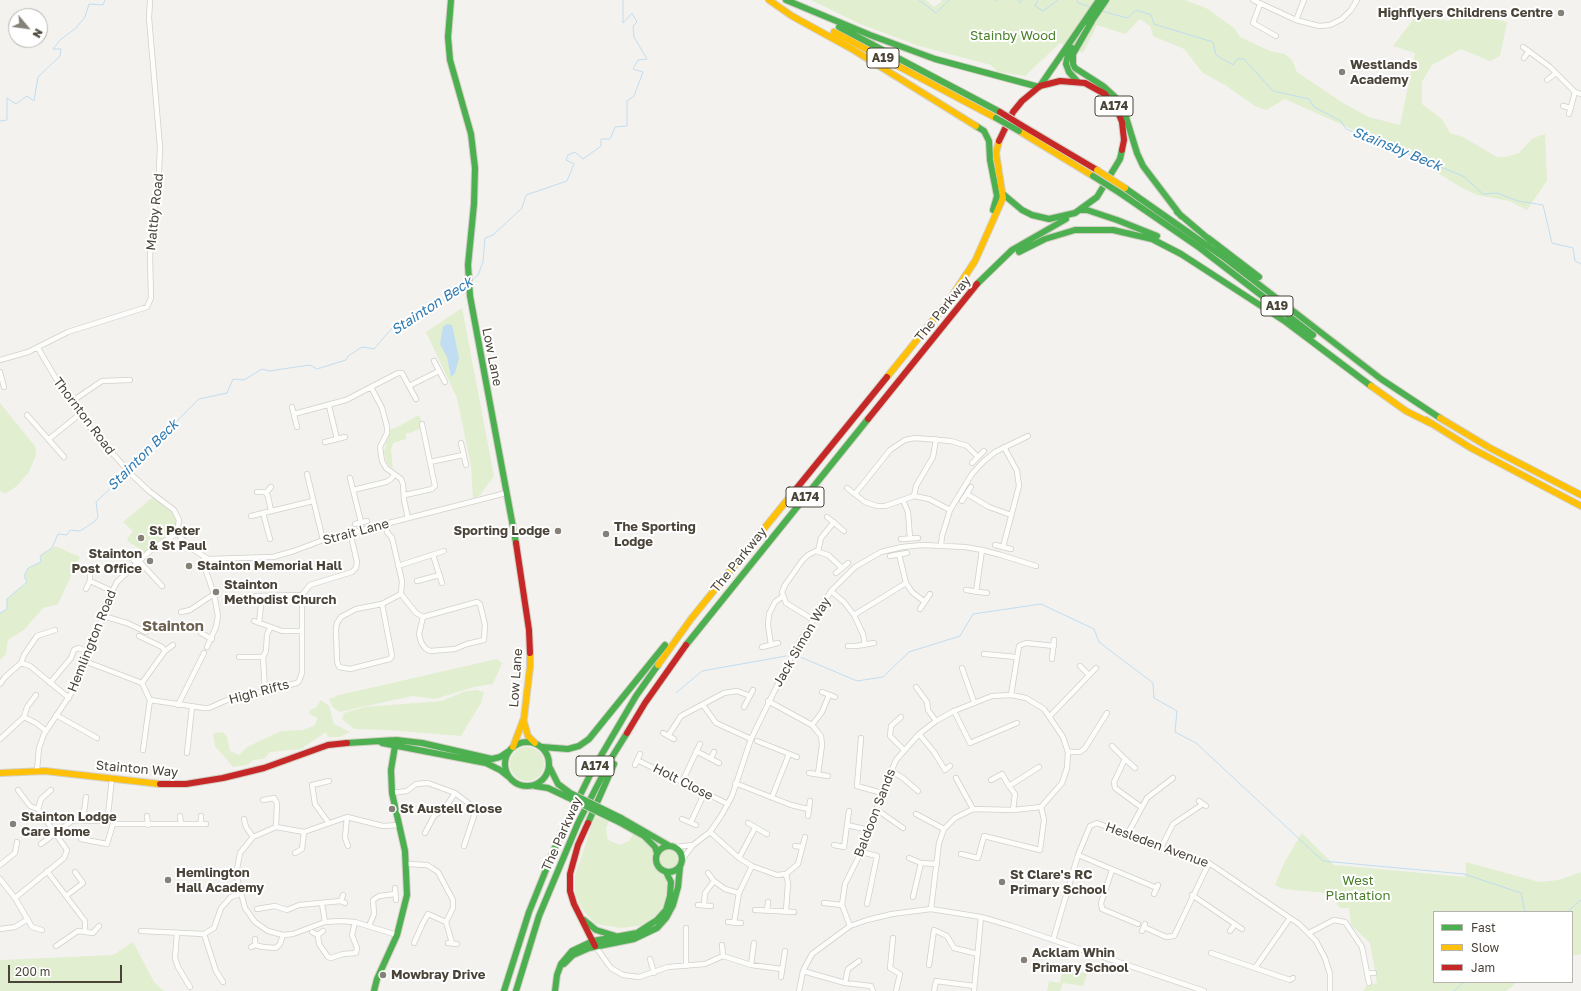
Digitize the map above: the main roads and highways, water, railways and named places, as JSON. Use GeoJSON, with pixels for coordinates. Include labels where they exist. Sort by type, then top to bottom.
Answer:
{"type":"FeatureCollection","features":[{"type":"Feature","properties":{"kind":"main road","name":"Low Lane"},"geometry":{"type":"LineString","coordinates":[[451,0],[448,37],[450,60],[471,134],[475,168],[468,276],[469,287],[520,564],[529,630],[530,667],[524,718],[525,730],[539,746]]}},
{"type":"Feature","properties":{"kind":"main road","name":"A19"},"geometry":{"type":"LineString","coordinates":[[770,0],[996,118],[1020,128]]}},
{"type":"Feature","properties":{"kind":"main road"},"geometry":{"type":"LineString","coordinates":[[770,0],[792,16],[864,56],[984,131],[989,140],[997,201],[966,276]]}},
{"type":"Feature","properties":{"kind":"main road","name":"A19"},"geometry":{"type":"LineString","coordinates":[[785,0],[920,68],[1000,112],[1020,128],[1122,191],[1200,248],[1389,394],[1430,423],[1471,448],[1581,506]]}},
{"type":"Feature","properties":{"kind":"main road"},"geometry":{"type":"LineString","coordinates":[[785,0],[870,35],[934,59],[1039,87]]}},
{"type":"Feature","properties":{"kind":"main road","name":"A174"},"geometry":{"type":"LineString","coordinates":[[1077,81],[1069,72],[1066,59],[1091,19],[1099,0]]}},
{"type":"Feature","properties":{"kind":"main road","name":"A174"},"geometry":{"type":"LineString","coordinates":[[1039,87],[1060,81],[1077,81],[1085,83],[1104,94],[1118,112],[1123,131],[1123,149],[1114,170],[1097,197],[1078,212],[1058,218],[1032,215],[1022,210],[1003,193],[996,162],[997,144],[1013,112],[1022,101],[1039,87],[1106,0]]}},
{"type":"Feature","properties":{"kind":"main road"},"geometry":{"type":"LineString","coordinates":[[1091,19],[1073,54],[1072,64],[1075,68],[1103,86],[1115,97],[1125,114],[1137,153],[1144,166],[1181,216]]}},
{"type":"Feature","properties":{"kind":"main road"},"geometry":{"type":"LineString","coordinates":[[1123,131],[1130,151],[1143,172],[1156,189],[1181,216],[1237,259],[1405,395]]}},
{"type":"Feature","properties":{"kind":"main road"},"geometry":{"type":"LineString","coordinates":[[995,183],[1003,193]]}},
{"type":"Feature","properties":{"kind":"main road","name":"A19"},"geometry":{"type":"LineString","coordinates":[[1122,191],[1174,221],[1405,395],[1454,427],[1490,448],[1581,495]]}},
{"type":"Feature","properties":{"kind":"main road","name":"The Parkway"},"geometry":{"type":"LineString","coordinates":[[504,991],[540,884],[560,835],[592,771],[649,676],[691,619],[945,305],[966,276],[974,261],[1002,202],[1003,193]]}},
{"type":"Feature","properties":{"kind":"main road"},"geometry":{"type":"LineString","coordinates":[[1078,212],[1096,213],[1157,236],[1193,258],[1222,280]]}},
{"type":"Feature","properties":{"kind":"main road","name":"The Parkway"},"geometry":{"type":"LineString","coordinates":[[516,991],[539,916],[573,834],[612,756],[658,682],[714,608],[954,314],[980,280],[1000,260],[1027,240],[1078,212]]}},
{"type":"Feature","properties":{"kind":"main road"},"geometry":{"type":"LineString","coordinates":[[954,314],[1002,263],[1016,253],[1045,238],[1075,230],[1113,230],[1152,239],[1181,254],[1312,340],[1406,411],[1430,423]]}},
{"type":"Feature","properties":{"kind":"main road"},"geometry":{"type":"LineString","coordinates":[[1208,238],[1256,282]]}},
{"type":"Feature","properties":{"kind":"main road"},"geometry":{"type":"LineString","coordinates":[[594,943],[634,939],[646,935],[666,918],[673,905],[678,887],[682,854],[675,847],[668,845],[568,795],[544,786],[517,784],[510,778],[506,771],[505,762],[511,749],[524,742],[539,746],[568,749],[579,746],[589,739],[706,595],[733,567]]}},
{"type":"Feature","properties":{"kind":"main road"},"geometry":{"type":"LineString","coordinates":[[594,943],[574,904],[570,891],[570,874],[578,845],[614,763],[658,682]]}},
{"type":"Feature","properties":{"kind":"main road","name":"Low Lane"},"geometry":{"type":"LineString","coordinates":[[511,749],[524,718]]}},
{"type":"Feature","properties":{"kind":"main road","name":"Stainton Way"},"geometry":{"type":"LineString","coordinates":[[0,773],[37,770],[155,784],[186,784],[264,768],[328,745],[362,741],[422,743],[486,759],[496,759],[511,749]]}},
{"type":"Feature","properties":{"kind":"main road"},"geometry":{"type":"LineString","coordinates":[[374,991],[377,978],[397,935],[407,895],[407,864],[392,793],[391,770],[395,742]]}},
{"type":"Feature","properties":{"kind":"main road","name":"Stainton Way"},"geometry":{"type":"LineString","coordinates":[[395,742],[486,764],[495,767],[510,778]]}},
{"type":"Feature","properties":{"kind":"main road"},"geometry":{"type":"LineString","coordinates":[[539,746],[548,756],[549,766],[558,784],[568,795]]}},
{"type":"Feature","properties":{"kind":"main road"},"geometry":{"type":"LineString","coordinates":[[531,786],[544,779],[549,766]]}},
{"type":"Feature","properties":{"kind":"main road"},"geometry":{"type":"LineString","coordinates":[[555,991],[557,976],[561,964],[568,954],[580,946],[642,931],[652,925],[661,916],[668,903],[671,882],[666,872],[658,866],[656,862],[657,853],[655,847],[644,836],[620,820]]}},
{"type":"Feature","properties":{"kind":"main road"},"geometry":{"type":"LineString","coordinates":[[657,853],[663,846],[668,845]]}},
{"type":"Feature","properties":{"kind":"main road"},"geometry":{"type":"LineString","coordinates":[[666,872],[673,871],[680,867]]}},
{"type":"Feature","properties":{"kind":"main road"},"geometry":{"type":"LineString","coordinates":[[574,904],[592,928],[605,934],[619,937]]}},
{"type":"Feature","properties":{"kind":"water"},"geometry":{"type":"Polygon","coordinates":[[[447,324],[452,325],[459,358],[455,373],[451,377],[447,357],[440,344],[443,327],[447,324]]]}},
{"type":"Feature","properties":{"kind":"waterway"},"geometry":{"type":"LineString","coordinates":[[0,121],[7,120],[7,98],[16,104],[27,96],[34,101],[38,77],[60,56],[61,49],[53,49],[60,40],[76,28],[85,17],[89,4],[103,5],[105,0]]}},
{"type":"Feature","properties":{"kind":"waterway","name":"Stainton Beck"},"geometry":{"type":"LineString","coordinates":[[471,281],[478,275],[483,262],[485,238],[493,235],[522,208],[526,195],[567,181],[574,164],[566,160],[568,155],[575,152],[583,159],[601,146],[601,139],[610,139],[615,127],[627,126],[627,101],[634,96],[643,72],[633,69],[638,60],[647,59],[634,37],[633,26],[637,22],[632,13],[623,23],[623,0]]}},
{"type":"Feature","properties":{"kind":"waterway","name":"Stainsby Beck"},"geometry":{"type":"LineString","coordinates":[[919,0],[936,13],[949,0]]}},
{"type":"Feature","properties":{"kind":"waterway","name":"Stainsby Beck"},"geometry":{"type":"LineString","coordinates":[[1017,0],[1020,3],[1022,0]]}},
{"type":"Feature","properties":{"kind":"waterway","name":"Stainsby Beck"},"geometry":{"type":"LineString","coordinates":[[1038,0],[1035,6],[1043,11],[1058,0]]}},
{"type":"Feature","properties":{"kind":"waterway","name":"Stainsby Beck"},"geometry":{"type":"LineString","coordinates":[[1077,0],[1078,3],[1091,7]]}},
{"type":"Feature","properties":{"kind":"waterway","name":"Stainsby Beck"},"geometry":{"type":"LineString","coordinates":[[1102,11],[1127,18],[1136,10],[1151,15],[1154,24],[1213,42],[1216,55],[1233,65],[1237,59],[1244,59],[1273,91],[1309,99],[1314,107],[1341,121],[1346,129],[1463,176],[1483,194],[1497,193],[1518,201],[1543,205],[1552,243],[1573,248],[1575,261],[1581,264]]}},
{"type":"Feature","properties":{"kind":"waterway","name":"Stainton Beck"},"geometry":{"type":"LineString","coordinates":[[129,469],[199,399],[227,393],[233,379],[244,380],[262,369],[269,371],[310,365],[317,369],[346,360],[348,356],[362,347],[374,349],[393,327],[426,312],[467,284]]}},
{"type":"Feature","properties":{"kind":"waterway","name":"Stainton Beck"},"geometry":{"type":"LineString","coordinates":[[0,613],[7,609],[7,599],[27,582],[24,576],[28,568],[41,562],[41,555],[52,548],[58,534],[67,535],[70,530],[80,531],[94,522],[98,517],[96,502],[126,471]]}},
{"type":"Feature","properties":{"kind":"waterway"},"geometry":{"type":"LineString","coordinates":[[798,656],[857,681],[883,677],[909,652],[960,636],[973,614],[1041,604],[1094,629],[1099,642],[1153,683],[1154,698],[1177,711],[1175,732],[1196,743],[1323,861],[1464,874],[1521,893],[1525,911]]}},
{"type":"Feature","properties":{"kind":"waterway"},"geometry":{"type":"LineString","coordinates":[[676,693],[702,671],[786,656]]}},
{"type":"Feature","properties":{"kind":"waterway"},"geometry":{"type":"LineString","coordinates":[[1568,911],[1581,900]]}},
{"type":"Feature","properties":{"kind":"waterway"},"geometry":{"type":"LineString","coordinates":[[1454,991],[1463,983]]}},
{"type":"Feature","properties":{"kind":"place","name":"Highflyers Childrens Centre"},"geometry":{"type":"Point","coordinates":[1561,13]}},
{"type":"Feature","properties":{"kind":"place","name":"Westlands Academy"},"geometry":{"type":"Point","coordinates":[1342,72]}},
{"type":"Feature","properties":{"kind":"place","name":"Sporting Lodge"},"geometry":{"type":"Point","coordinates":[558,531]}},
{"type":"Feature","properties":{"kind":"place","name":"The Sporting Lodge"},"geometry":{"type":"Point","coordinates":[606,534]}},
{"type":"Feature","properties":{"kind":"place","name":"St Peter & St Paul"},"geometry":{"type":"Point","coordinates":[141,538]}},
{"type":"Feature","properties":{"kind":"place","name":"Stainton Post Office"},"geometry":{"type":"Point","coordinates":[150,561]}},
{"type":"Feature","properties":{"kind":"place","name":"Stainton Memorial Hall"},"geometry":{"type":"Point","coordinates":[189,566]}},
{"type":"Feature","properties":{"kind":"place","name":"Stainton Methodist Church"},"geometry":{"type":"Point","coordinates":[216,592]}},
{"type":"Feature","properties":{"kind":"place","name":"St Austell Close"},"geometry":{"type":"Point","coordinates":[392,809]}},
{"type":"Feature","properties":{"kind":"place","name":"Stainton Lodge Care Home"},"geometry":{"type":"Point","coordinates":[13,824]}},
{"type":"Feature","properties":{"kind":"place","name":"Hemlington Hall Academy"},"geometry":{"type":"Point","coordinates":[168,880]}},
{"type":"Feature","properties":{"kind":"place","name":"St Clare's RC Primary School"},"geometry":{"type":"Point","coordinates":[1002,882]}},
{"type":"Feature","properties":{"kind":"place","name":"Acklam Whin Primary School"},"geometry":{"type":"Point","coordinates":[1024,960]}},
{"type":"Feature","properties":{"kind":"place","name":"Mowbray Drive"},"geometry":{"type":"Point","coordinates":[383,975]}},
{"type":"Feature","properties":{"kind":"district","name":"Stainton"},"geometry":{"type":"Point","coordinates":[173,626]}},
{"type":"Feature","properties":{"kind":"park label","name":"Stainby Wood"},"geometry":{"type":"Point","coordinates":[1013,36]}},
{"type":"Feature","properties":{"kind":"park label","name":"West Plantation"},"geometry":{"type":"Point","coordinates":[1358,888]}}]}
